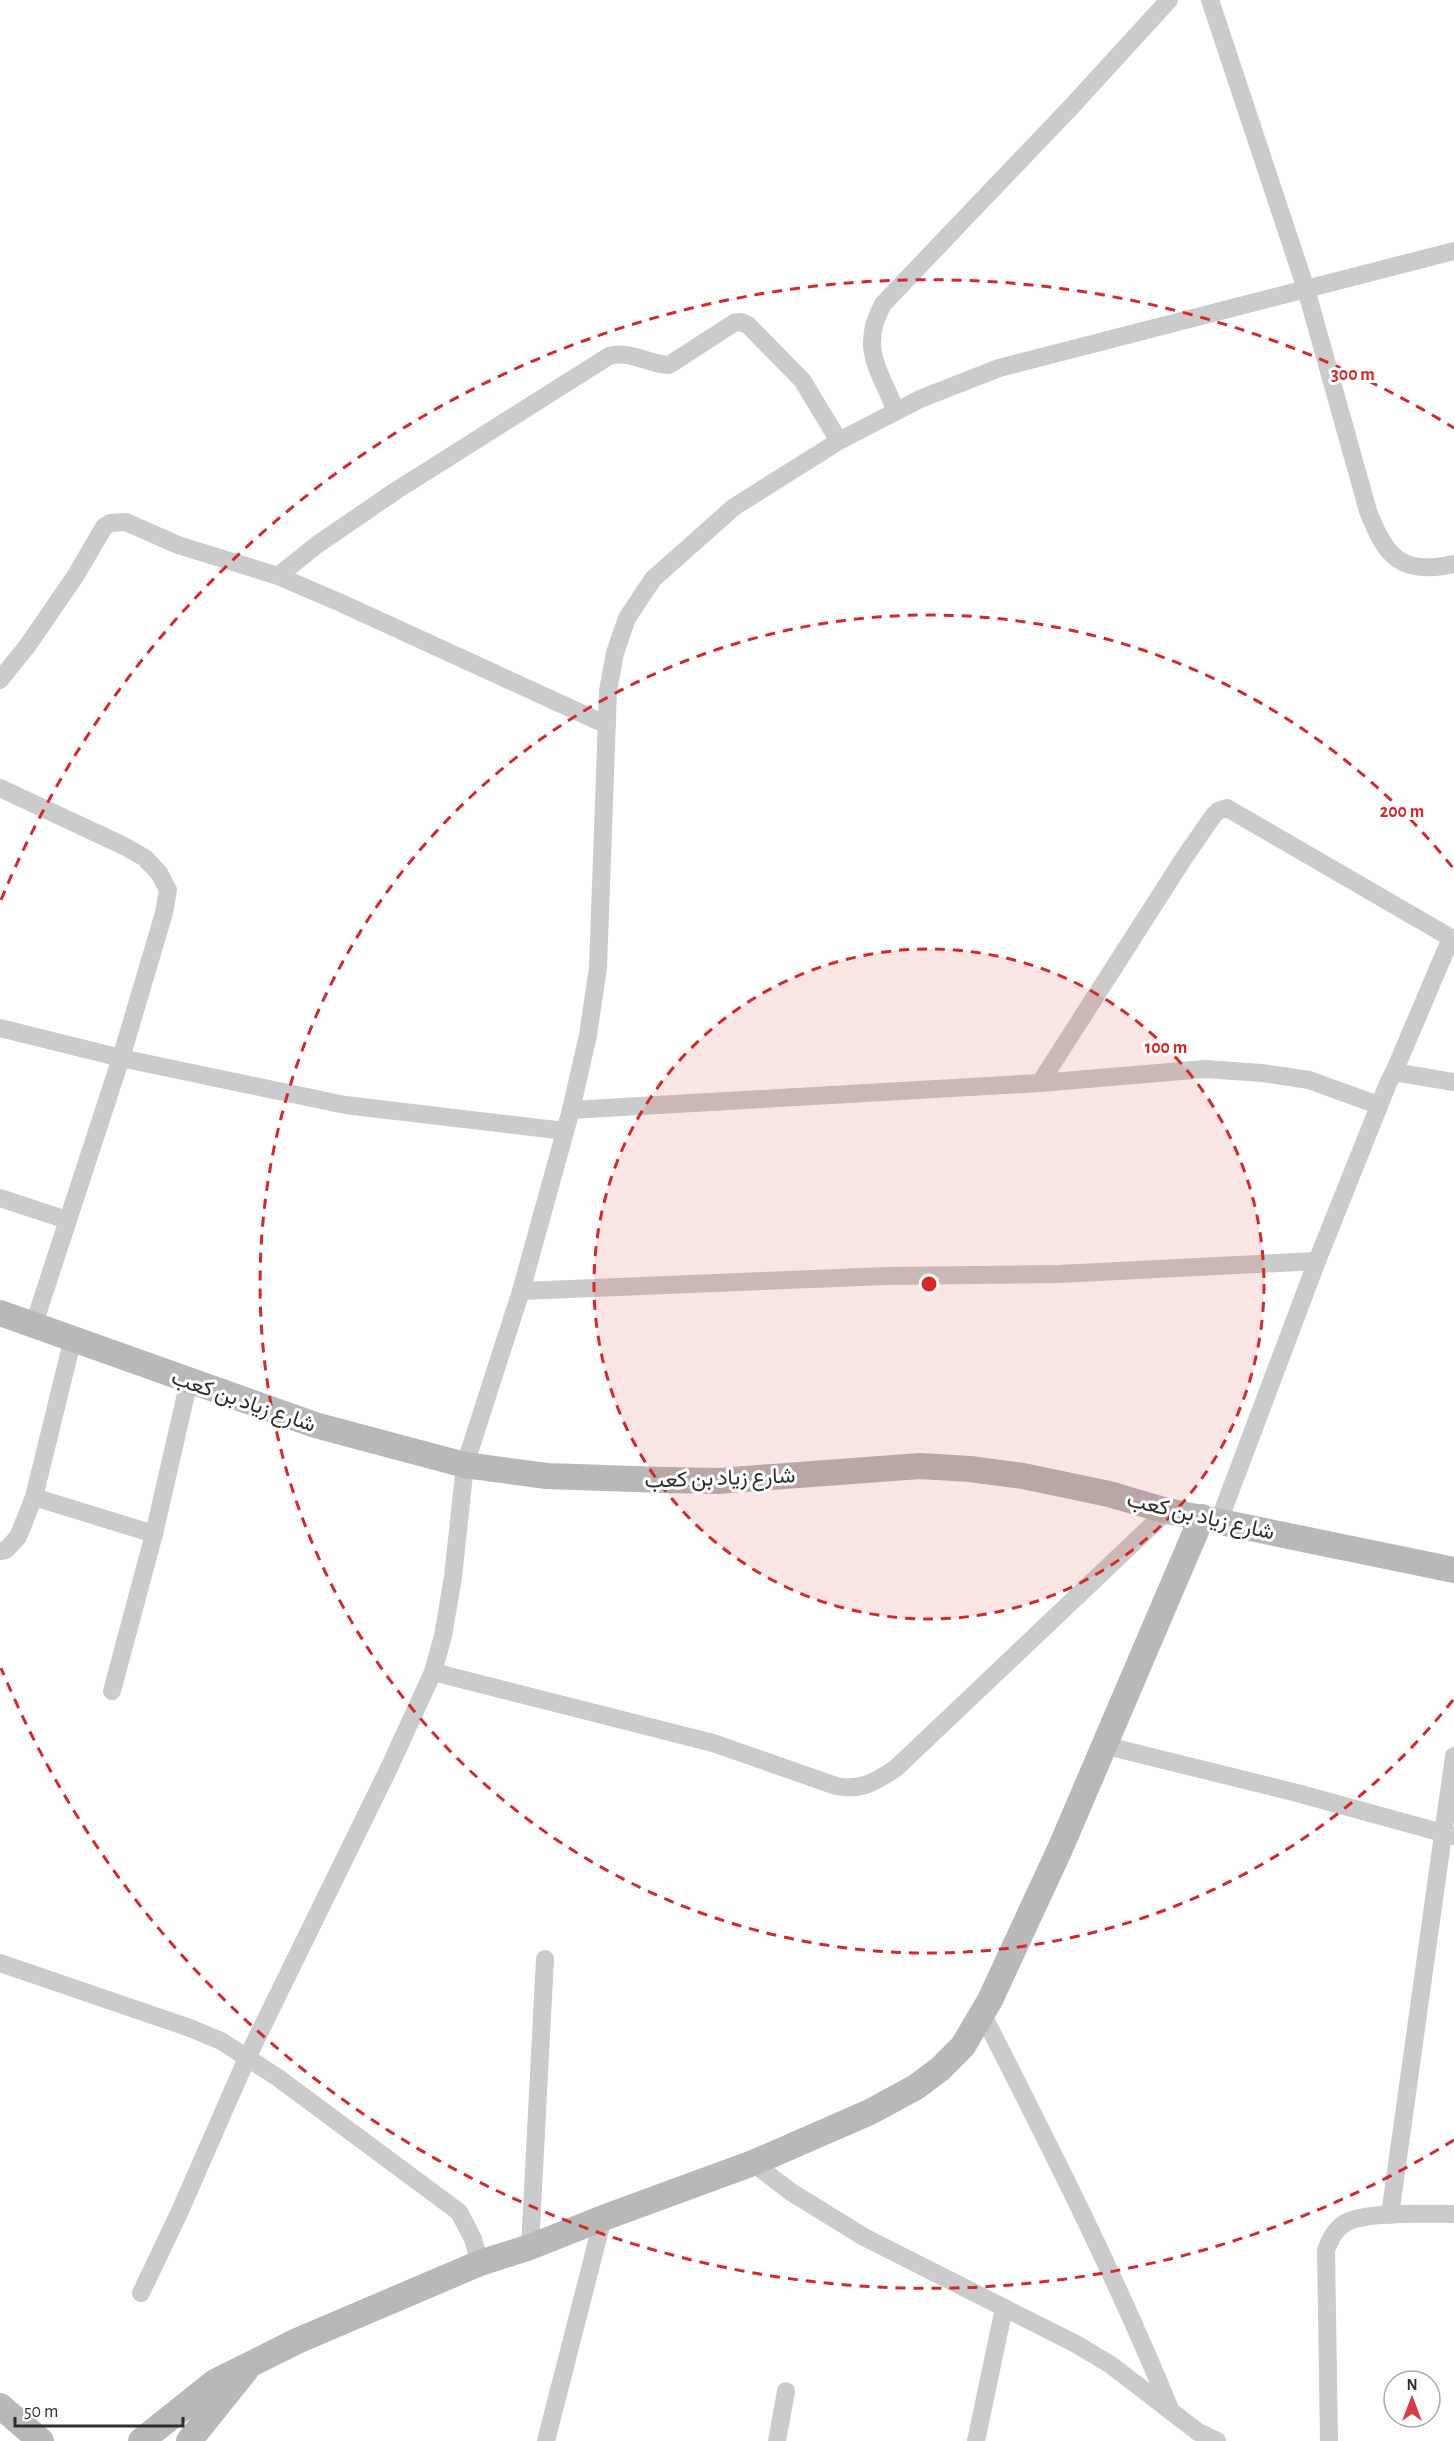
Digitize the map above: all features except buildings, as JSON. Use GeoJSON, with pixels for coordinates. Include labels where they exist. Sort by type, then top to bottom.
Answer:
{"type":"FeatureCollection","features":[{"type":"Feature","properties":{"kind":"street"},"geometry":{"type":"LineString","coordinates":[[896,411],[871,351],[873,323],[883,304],[1072,106],[1169,0]]}},
{"type":"Feature","properties":{"kind":"street"},"geometry":{"type":"LineString","coordinates":[[1210,0],[1306,290],[1368,511],[1378,536],[1390,553],[1406,565],[1441,567],[1454,564]]}},
{"type":"Feature","properties":{"kind":"street"},"geometry":{"type":"LineString","coordinates":[[141,2293],[185,2201],[247,2058],[389,1768],[433,1672],[443,1636],[453,1577],[465,1465],[521,1291],[571,1110],[588,1035],[597,968],[608,691],[615,653],[627,618],[653,579],[734,507],[839,441],[920,399],[999,368],[1454,251]]}},
{"type":"Feature","properties":{"kind":"street"},"geometry":{"type":"LineString","coordinates":[[278,576],[318,544],[397,490],[609,356],[630,354],[669,365],[734,323],[741,322],[748,325],[802,380],[839,441]]}},
{"type":"Feature","properties":{"kind":"street"},"geometry":{"type":"LineString","coordinates":[[0,680],[28,645],[76,575],[100,533],[110,523],[126,522],[178,545],[278,576],[607,725]]}},
{"type":"Feature","properties":{"kind":"street"},"geometry":{"type":"LineString","coordinates":[[0,788],[145,858],[159,873],[168,890],[164,913],[121,1058],[34,1323]]}},
{"type":"Feature","properties":{"kind":"street"},"geometry":{"type":"LineString","coordinates":[[141,2441],[215,2382],[297,2341],[480,2263],[530,2247],[753,2163],[870,2112],[916,2087],[940,2069],[963,2046],[983,2015],[1060,1849],[1103,1745],[1210,1519],[1317,1261],[1378,1105],[1453,935],[1232,810],[1223,809],[1213,816],[1184,858],[1040,1083]]}},
{"type":"Feature","properties":{"kind":"street"},"geometry":{"type":"LineString","coordinates":[[0,1028],[121,1058],[345,1105],[565,1131]]}},
{"type":"Feature","properties":{"kind":"street"},"geometry":{"type":"LineString","coordinates":[[571,1110],[1040,1083],[1205,1069],[1262,1073],[1309,1080],[1378,1105]]}},
{"type":"Feature","properties":{"kind":"street"},"geometry":{"type":"LineString","coordinates":[[1394,1072],[1454,1082]]}},
{"type":"Feature","properties":{"kind":"street"},"geometry":{"type":"LineString","coordinates":[[0,1198],[67,1220]]}},
{"type":"Feature","properties":{"kind":"street"},"geometry":{"type":"LineString","coordinates":[[521,1291],[886,1276],[1059,1274],[1317,1261]]}},
{"type":"Feature","properties":{"kind":"street","name":"شارع زياد بن كعب"},"geometry":{"type":"LineString","coordinates":[[0,1313],[34,1323],[315,1425],[465,1465],[547,1476],[663,1480],[718,1480],[920,1466],[970,1469],[1023,1476],[1098,1492],[1167,1511],[1454,1570]]}},
{"type":"Feature","properties":{"kind":"street"},"geometry":{"type":"LineString","coordinates":[[0,1551],[6,1550],[18,1537],[34,1497],[73,1338]]}},
{"type":"Feature","properties":{"kind":"street"},"geometry":{"type":"LineString","coordinates":[[112,1691],[154,1534],[189,1381]]}},
{"type":"Feature","properties":{"kind":"street"},"geometry":{"type":"LineString","coordinates":[[34,1497],[154,1534]]}},
{"type":"Feature","properties":{"kind":"street"},"geometry":{"type":"LineString","coordinates":[[433,1672],[713,1743],[826,1783],[851,1789],[868,1785],[895,1768],[1167,1511]]}},
{"type":"Feature","properties":{"kind":"street"},"geometry":{"type":"LineString","coordinates":[[1103,1745],[1297,1793],[1449,1835]]}},
{"type":"Feature","properties":{"kind":"street"},"geometry":{"type":"LineString","coordinates":[[1390,2215],[1449,1835],[1454,1756]]}},
{"type":"Feature","properties":{"kind":"street"},"geometry":{"type":"LineString","coordinates":[[530,2247],[545,1959]]}},
{"type":"Feature","properties":{"kind":"street"},"geometry":{"type":"LineString","coordinates":[[0,1963],[190,2028],[221,2041],[287,2084],[459,2212],[473,2239],[480,2263]]}},
{"type":"Feature","properties":{"kind":"street"},"geometry":{"type":"LineString","coordinates":[[983,2015],[1092,2230],[1171,2410]]}},
{"type":"Feature","properties":{"kind":"street"},"geometry":{"type":"LineString","coordinates":[[753,2163],[791,2192],[864,2237],[1076,2344],[1112,2365],[1171,2410],[1200,2437],[1217,2441]]}},
{"type":"Feature","properties":{"kind":"street"},"geometry":{"type":"LineString","coordinates":[[1329,2441],[1326,2250],[1330,2239],[1343,2224],[1353,2219],[1390,2215],[1454,2214]]}},
{"type":"Feature","properties":{"kind":"street"},"geometry":{"type":"LineString","coordinates":[[546,2441],[603,2218]]}},
{"type":"Feature","properties":{"kind":"street"},"geometry":{"type":"LineString","coordinates":[[976,2441],[1004,2308]]}},
{"type":"Feature","properties":{"kind":"street"},"geometry":{"type":"LineString","coordinates":[[189,2441],[228,2396],[250,2365]]}},
{"type":"Feature","properties":{"kind":"street"},"geometry":{"type":"LineString","coordinates":[[777,2441],[786,2391]]}},
{"type":"Feature","properties":{"kind":"street"},"geometry":{"type":"LineString","coordinates":[[0,2406],[41,2441]]}}]}
